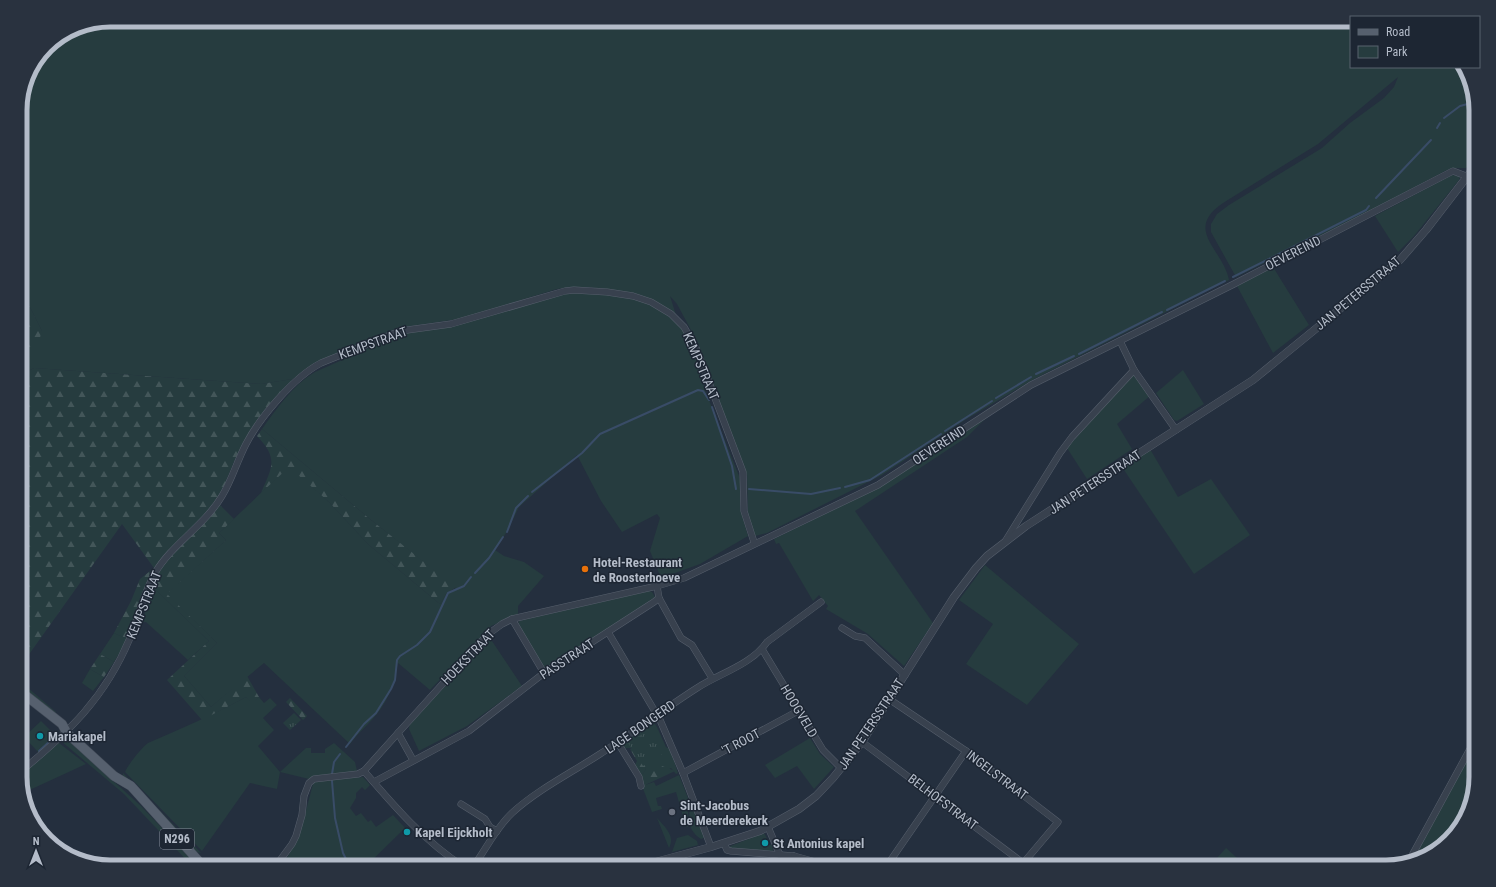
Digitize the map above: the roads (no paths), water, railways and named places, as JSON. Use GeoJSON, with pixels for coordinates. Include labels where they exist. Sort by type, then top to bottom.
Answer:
{"type":"FeatureCollection","features":[{"type":"Feature","properties":{"kind":"main road","name":"N296"},"geometry":{"type":"LineString","coordinates":[[27,695],[54,717],[67,733],[114,776],[124,788],[151,810],[197,860]]}},
{"type":"Feature","properties":{"kind":"street","name":"OEVEREIND"},"geometry":{"type":"LineString","coordinates":[[754,542],[878,484],[1031,385],[1453,171],[1466,176]]}},
{"type":"Feature","properties":{"kind":"street","name":"JAN PETERSSTRAAT"},"geometry":{"type":"LineString","coordinates":[[664,860],[711,848],[768,827],[800,809],[816,796],[862,742],[966,580],[987,556],[1026,526],[1253,380],[1400,260],[1426,230],[1469,173]]}},
{"type":"Feature","properties":{"kind":"street","name":"KEMPSTRAAT"},"geometry":{"type":"LineString","coordinates":[[27,766],[67,733],[96,700],[126,648],[156,572],[205,518],[222,496],[246,443],[292,384],[312,368],[400,331],[451,324],[556,293],[574,290],[633,296],[660,307],[671,314],[684,327],[696,348],[743,472],[744,511],[754,542]]}},
{"type":"Feature","properties":{"kind":"street"},"geometry":{"type":"LineString","coordinates":[[1120,341],[1134,370],[1176,430]]}},
{"type":"Feature","properties":{"kind":"street"},"geometry":{"type":"LineString","coordinates":[[1005,542],[1057,458],[1072,438],[1134,370]]}},
{"type":"Feature","properties":{"kind":"street"},"geometry":{"type":"LineString","coordinates":[[712,678],[692,645],[681,638],[659,598],[657,586],[684,578],[754,542]]}},
{"type":"Feature","properties":{"kind":"street","name":"HOEKSTRAAT"},"geometry":{"type":"LineString","coordinates":[[364,771],[487,635],[502,624],[512,619],[657,586]]}},
{"type":"Feature","properties":{"kind":"street","name":"PASSTRAAT"},"geometry":{"type":"LineString","coordinates":[[374,782],[469,731],[544,673],[659,598]]}},
{"type":"Feature","properties":{"kind":"street","name":"LAGE BONGERD"},"geometry":{"type":"LineString","coordinates":[[478,860],[504,821],[521,805],[618,743],[712,678],[723,676],[762,649],[767,642],[821,602]]}},
{"type":"Feature","properties":{"kind":"street"},"geometry":{"type":"LineString","coordinates":[[512,619],[544,673]]}},
{"type":"Feature","properties":{"kind":"street"},"geometry":{"type":"LineString","coordinates":[[842,628],[855,636],[866,638],[905,675]]}},
{"type":"Feature","properties":{"kind":"street"},"geometry":{"type":"LineString","coordinates":[[608,632],[658,716],[684,773],[711,848]]}},
{"type":"Feature","properties":{"kind":"street","name":"HOOGVELD"},"geometry":{"type":"LineString","coordinates":[[762,649],[798,711],[823,750],[841,768]]}},
{"type":"Feature","properties":{"kind":"street","name":"INGELSTRAAT"},"geometry":{"type":"LineString","coordinates":[[889,699],[966,751],[1058,822],[1026,860]]}},
{"type":"Feature","properties":{"kind":"street","name":"'T ROOT"},"geometry":{"type":"LineString","coordinates":[[684,773],[798,711]]}},
{"type":"Feature","properties":{"kind":"street"},"geometry":{"type":"LineString","coordinates":[[398,733],[413,760]]}},
{"type":"Feature","properties":{"kind":"street","name":"BELHOFSTRAAT"},"geometry":{"type":"LineString","coordinates":[[862,742],[1016,860]]}},
{"type":"Feature","properties":{"kind":"street"},"geometry":{"type":"LineString","coordinates":[[618,743],[639,776],[641,786]]}},
{"type":"Feature","properties":{"kind":"street"},"geometry":{"type":"LineString","coordinates":[[891,860],[966,751]]}},
{"type":"Feature","properties":{"kind":"street"},"geometry":{"type":"LineString","coordinates":[[1412,856],[1469,751]]}},
{"type":"Feature","properties":{"kind":"street"},"geometry":{"type":"LineString","coordinates":[[280,860],[296,836],[302,815],[304,796],[309,783],[314,779],[358,774],[364,771],[417,830],[433,845],[454,860]]}},
{"type":"Feature","properties":{"kind":"street"},"geometry":{"type":"LineString","coordinates":[[461,804],[485,819],[490,827],[497,831]]}},
{"type":"Feature","properties":{"kind":"street"},"geometry":{"type":"LineString","coordinates":[[768,827],[780,854]]}},
{"type":"Feature","properties":{"kind":"street"},"geometry":{"type":"LineString","coordinates":[[724,843],[727,850],[731,851],[780,854],[809,860]]}},
{"type":"Feature","properties":{"kind":"waterway"},"geometry":{"type":"LineString","coordinates":[[1444,118],[1460,106],[1469,104]]}},
{"type":"Feature","properties":{"kind":"waterway"},"geometry":{"type":"LineString","coordinates":[[1437,128],[1440,123]]}},
{"type":"Feature","properties":{"kind":"waterway"},"geometry":{"type":"LineString","coordinates":[[1376,198],[1431,140]]}},
{"type":"Feature","properties":{"kind":"waterway"},"geometry":{"type":"LineString","coordinates":[[1233,277],[1366,210],[1369,206]]}},
{"type":"Feature","properties":{"kind":"waterway"},"geometry":{"type":"LineString","coordinates":[[1167,310],[1225,281]]}},
{"type":"Feature","properties":{"kind":"waterway"},"geometry":{"type":"LineString","coordinates":[[1079,354],[1162,312]]}},
{"type":"Feature","properties":{"kind":"waterway"},"geometry":{"type":"LineString","coordinates":[[1036,374],[1074,356]]}},
{"type":"Feature","properties":{"kind":"waterway"},"geometry":{"type":"LineString","coordinates":[[996,398],[1031,377]]}},
{"type":"Feature","properties":{"kind":"waterway"},"geometry":{"type":"LineString","coordinates":[[532,492],[582,453],[600,434],[698,390],[703,391],[709,400]]}},
{"type":"Feature","properties":{"kind":"waterway"},"geometry":{"type":"LineString","coordinates":[[945,431],[992,401]]}},
{"type":"Feature","properties":{"kind":"waterway"},"geometry":{"type":"LineString","coordinates":[[712,407],[732,466],[736,489]]}},
{"type":"Feature","properties":{"kind":"waterway"},"geometry":{"type":"LineString","coordinates":[[845,487],[870,480],[941,434]]}},
{"type":"Feature","properties":{"kind":"waterway"},"geometry":{"type":"LineString","coordinates":[[749,489],[811,494],[840,488]]}},
{"type":"Feature","properties":{"kind":"waterway"},"geometry":{"type":"LineString","coordinates":[[507,532],[516,508],[528,496]]}},
{"type":"Feature","properties":{"kind":"waterway"},"geometry":{"type":"LineString","coordinates":[[475,573],[489,558],[503,537]]}},
{"type":"Feature","properties":{"kind":"waterway"},"geometry":{"type":"LineString","coordinates":[[346,747],[364,724],[376,713],[391,689],[395,680],[397,660],[400,656],[417,645],[430,632],[448,593],[464,586],[471,577]]}},
{"type":"Feature","properties":{"kind":"waterway"},"geometry":{"type":"LineString","coordinates":[[39,751],[50,741]]}},
{"type":"Feature","properties":{"kind":"waterway"},"geometry":{"type":"LineString","coordinates":[[332,774],[334,762],[340,754]]}},
{"type":"Feature","properties":{"kind":"waterway"},"geometry":{"type":"LineString","coordinates":[[332,781],[335,818],[343,853],[346,860]]}},
{"type":"Feature","properties":{"kind":"place","name":"Hotel-Restaurant de Roosterhoeve"},"geometry":{"type":"Point","coordinates":[585,569]}},
{"type":"Feature","properties":{"kind":"place","name":"Mariakapel"},"geometry":{"type":"Point","coordinates":[40,736]}},
{"type":"Feature","properties":{"kind":"place","name":"Sint-Jacobus de Meerderekerk"},"geometry":{"type":"Point","coordinates":[672,812]}},
{"type":"Feature","properties":{"kind":"place","name":"Kapel Eijckholt"},"geometry":{"type":"Point","coordinates":[407,832]}},
{"type":"Feature","properties":{"kind":"place","name":"St Antonius kapel"},"geometry":{"type":"Point","coordinates":[765,843]}}]}
